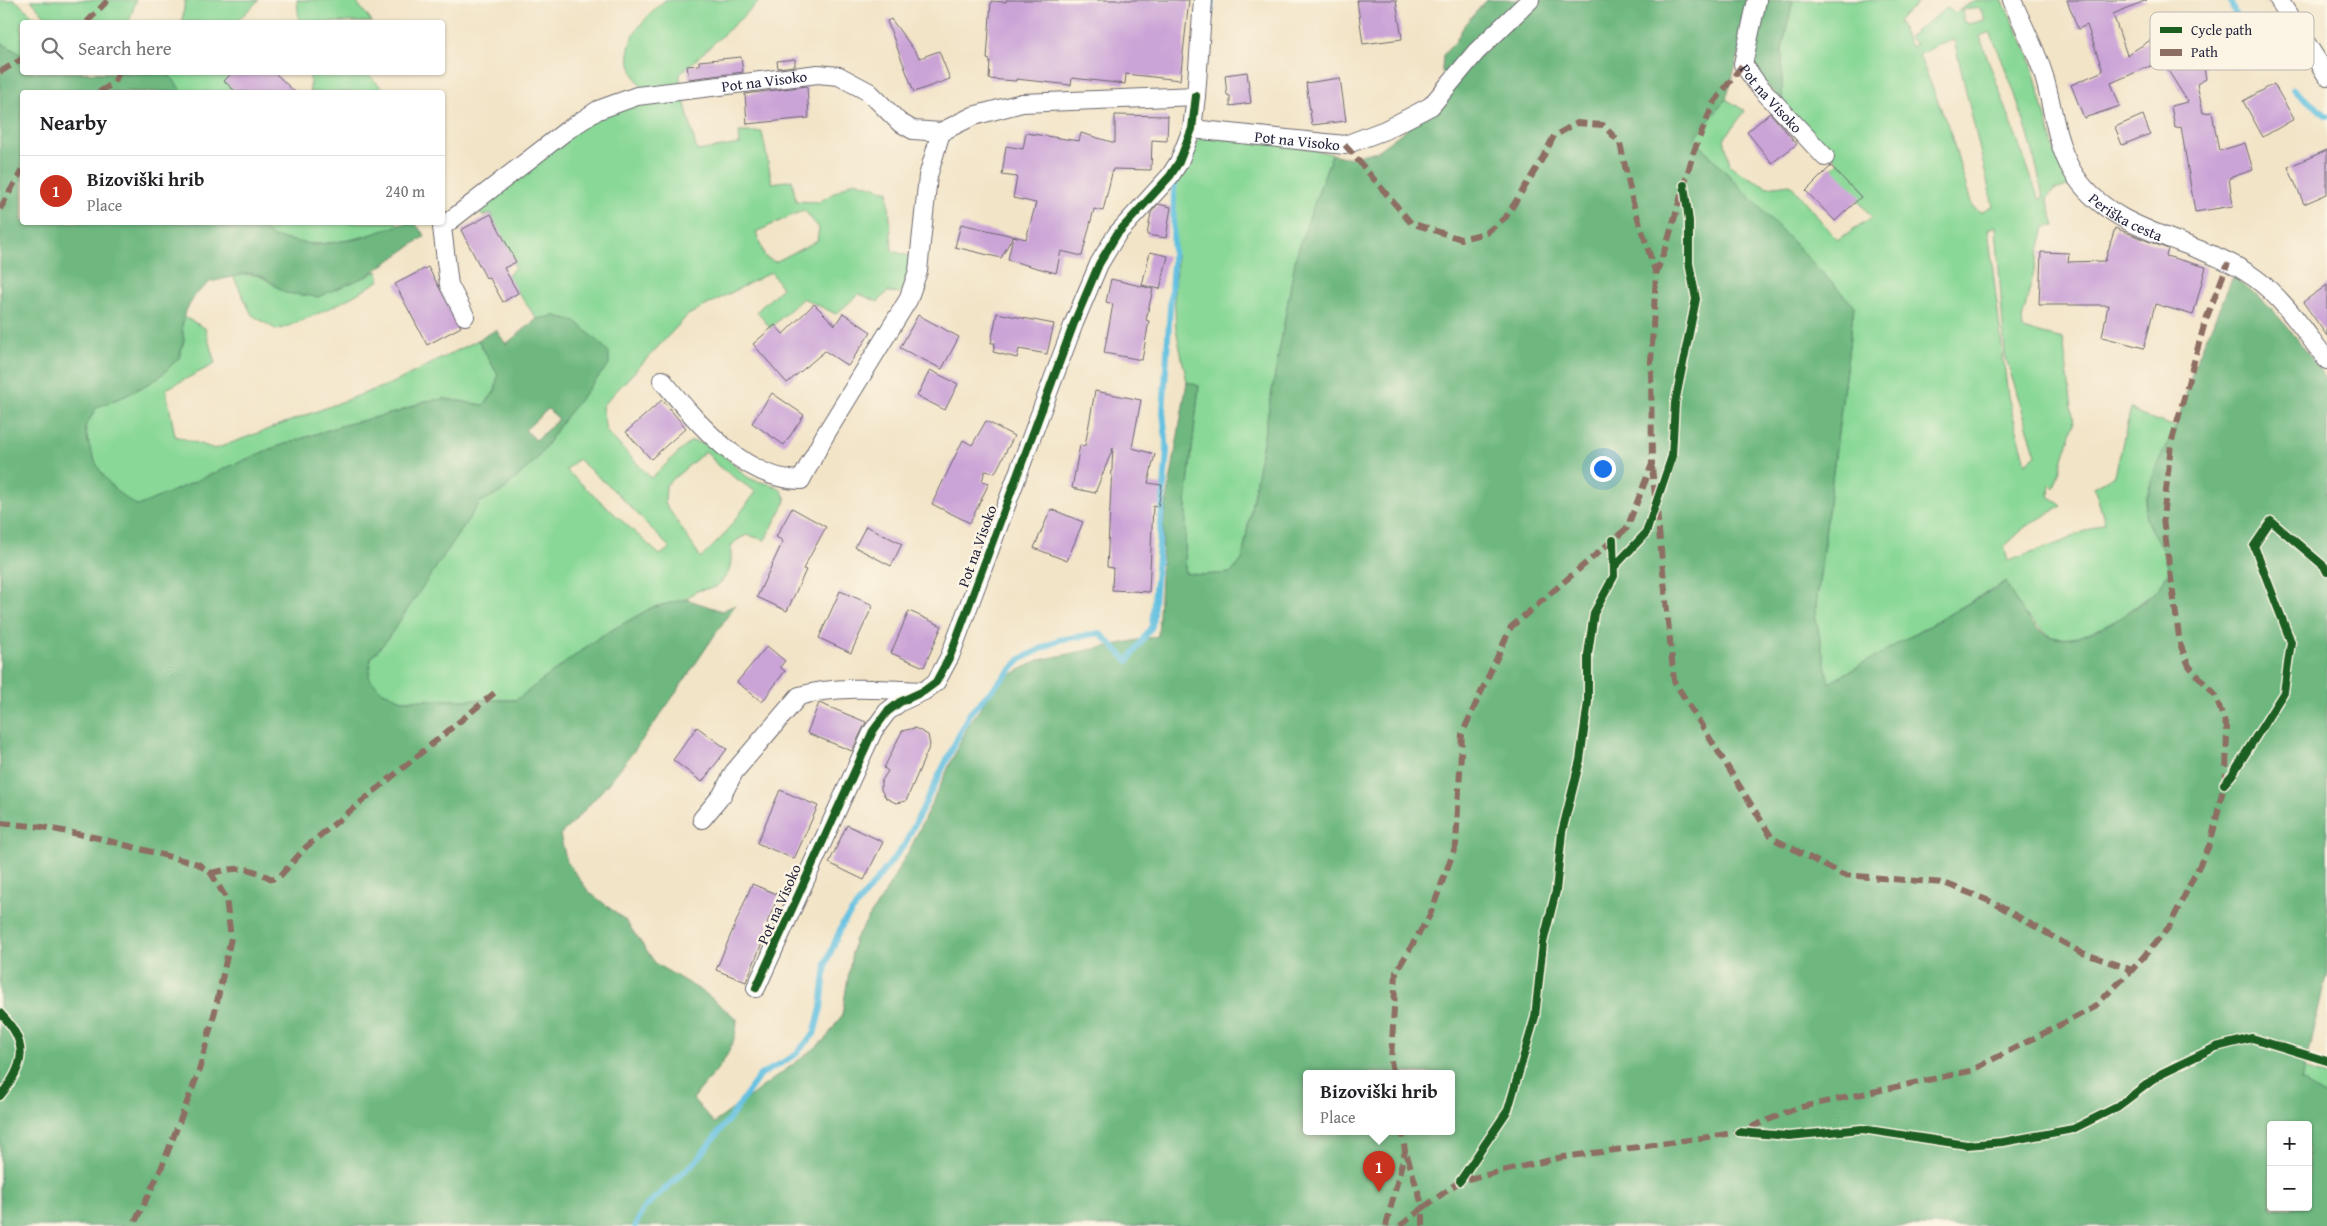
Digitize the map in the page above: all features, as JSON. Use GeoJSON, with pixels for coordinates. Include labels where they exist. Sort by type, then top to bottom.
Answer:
{"type":"FeatureCollection","features":[{"type":"Feature","properties":{"kind":"street","name":"Pot na Visoko"},"geometry":{"type":"LineString","coordinates":[[756,988],[872,731],[894,707],[924,691],[936,682],[950,656],[1074,323],[1099,264],[1117,234],[1170,176],[1179,162],[1192,129],[1203,0]]}},
{"type":"Feature","properties":{"kind":"street","name":"Pot na Visoko"},"geometry":{"type":"LineString","coordinates":[[1192,129],[1345,145],[1385,130],[1431,106],[1476,52],[1530,0]]}},
{"type":"Feature","properties":{"kind":"street","name":"Pot na Visoko"},"geometry":{"type":"LineString","coordinates":[[1757,0],[1743,64],[1758,85],[1825,157]]}},
{"type":"Feature","properties":{"kind":"street","name":"Periška cesta"},"geometry":{"type":"LineString","coordinates":[[2012,0],[2043,72],[2062,150],[2076,177],[2094,198],[2114,214],[2228,263],[2255,278],[2283,304],[2327,360]]}},
{"type":"Feature","properties":{"kind":"street"},"geometry":{"type":"LineString","coordinates":[[2280,0],[2287,12]]}},
{"type":"Feature","properties":{"kind":"street"},"geometry":{"type":"LineString","coordinates":[[2314,55],[2327,76]]}},
{"type":"Feature","properties":{"kind":"street","name":"Pot na Visoko"},"geometry":{"type":"LineString","coordinates":[[445,225],[566,131],[598,110],[637,96],[818,74],[838,76],[869,92],[899,122],[913,130],[941,132]]}},
{"type":"Feature","properties":{"kind":"street"},"geometry":{"type":"LineString","coordinates":[[662,380],[706,432],[752,466],[785,480],[801,480],[825,435],[908,300],[918,271],[928,176],[941,132],[973,116],[1022,103],[1196,96]]}},
{"type":"Feature","properties":{"kind":"street","name":"Pot na Visoko"},"geometry":{"type":"LineString","coordinates":[[445,225],[442,227],[449,285],[465,316]]}},
{"type":"Feature","properties":{"kind":"street"},"geometry":{"type":"LineString","coordinates":[[702,820],[722,796],[734,772],[800,696],[814,692],[888,689],[924,691]]}},
{"type":"Feature","properties":{"kind":"green space"},"geometry":{"type":"Polygon","coordinates":[[[0,0],[15,0],[38,20],[20,20],[20,54],[0,42],[0,0]]]}},
{"type":"Feature","properties":{"kind":"green space"},"geometry":{"type":"Polygon","coordinates":[[[31,0],[136,0],[130,20],[48,20],[31,0]]]}},
{"type":"Feature","properties":{"kind":"green space"},"geometry":{"type":"Polygon","coordinates":[[[185,0],[259,0],[238,20],[182,20],[185,0]]]}},
{"type":"Feature","properties":{"kind":"green space"},"geometry":{"type":"Polygon","coordinates":[[[297,0],[355,0],[370,20],[299,20],[297,0]]]}},
{"type":"Feature","properties":{"kind":"green space"},"geometry":{"type":"Polygon","coordinates":[[[665,0],[761,0],[680,74],[680,87],[643,89],[634,75],[629,51],[637,30],[665,0]]]}},
{"type":"Feature","properties":{"kind":"green space"},"geometry":{"type":"Polygon","coordinates":[[[1487,0],[1520,0],[1446,78],[1442,71],[1443,55],[1456,41],[1465,24],[1487,0]]]}},
{"type":"Feature","properties":{"kind":"green space"},"geometry":{"type":"Polygon","coordinates":[[[1539,0],[1752,0],[1726,99],[1694,139],[1854,306],[1815,614],[1829,683],[2006,582],[2019,606],[2031,622],[2045,634],[2064,639],[2077,637],[2108,625],[2148,598],[2157,590],[2169,571],[2163,549],[2151,530],[2145,515],[2147,498],[2157,464],[2176,427],[2195,364],[2233,277],[2261,299],[2285,324],[2327,381],[2327,973],[2301,1081],[2327,1097],[2327,1226],[0,1226],[0,42],[20,54],[20,75],[168,75],[181,90],[20,90],[20,225],[259,225],[273,237],[315,245],[358,239],[399,225],[416,225],[425,236],[367,276],[318,297],[285,293],[264,277],[250,273],[210,282],[196,294],[185,312],[182,326],[184,340],[179,358],[157,379],[125,396],[97,407],[85,427],[91,452],[102,473],[117,491],[138,506],[270,449],[340,426],[398,412],[425,401],[445,399],[484,405],[495,391],[498,375],[478,340],[496,330],[506,344],[537,319],[556,316],[576,321],[609,352],[609,364],[567,415],[537,459],[501,492],[480,502],[386,641],[371,658],[369,678],[383,692],[402,700],[516,700],[598,638],[651,608],[686,599],[722,611],[735,605],[632,754],[560,835],[567,862],[589,892],[625,920],[656,964],[705,993],[737,1019],[736,1032],[728,1053],[693,1099],[714,1123],[815,1048],[827,1037],[842,1015],[854,940],[883,896],[912,845],[969,724],[1004,678],[1039,660],[1158,636],[1164,519],[1187,382],[1199,386],[1186,503],[1185,573],[1200,575],[1231,573],[1242,560],[1296,256],[1332,154],[1348,158],[1377,151],[1415,123],[1496,39],[1539,0]],[[548,409],[525,430],[536,440],[559,419],[548,409]]]}},
{"type":"Feature","properties":{"kind":"green space"},"geometry":{"type":"Polygon","coordinates":[[[1767,0],[1793,0],[1782,49],[1782,102],[1759,77],[1752,53],[1767,0]]]}},
{"type":"Feature","properties":{"kind":"green space"},"geometry":{"type":"Polygon","coordinates":[[[1793,0],[1921,0],[1898,21],[1911,47],[1916,44],[1908,37],[1948,7],[1955,13],[1976,0],[2002,0],[2028,52],[2056,155],[2071,185],[2054,190],[2047,199],[2055,226],[2045,227],[2022,320],[2023,329],[2063,339],[2074,424],[2054,488],[2050,484],[2049,496],[2062,506],[2025,527],[2004,547],[2008,561],[2059,543],[2105,522],[2094,487],[2115,475],[2131,408],[2140,415],[2176,427],[2150,485],[2145,508],[2146,518],[2163,548],[2169,571],[2158,590],[2113,623],[2074,639],[2051,637],[2016,605],[2005,582],[1828,684],[1815,614],[1854,306],[1694,139],[1726,99],[1745,111],[1724,139],[1730,165],[1767,187],[1790,184],[1837,240],[1872,217],[1831,169],[1838,162],[1782,102],[1782,49],[1793,0]],[[1980,8],[1963,10],[1963,20],[1969,24],[1985,20],[1980,8]],[[1990,32],[1980,36],[2039,199],[2043,198],[2028,134],[2007,72],[1990,32]],[[1954,40],[1941,43],[1919,55],[1949,128],[1972,206],[1980,212],[1993,206],[1954,40]],[[1996,226],[1988,229],[2008,397],[2026,463],[2036,455],[2005,355],[1996,226]]]}},
{"type":"Feature","properties":{"kind":"green space"},"geometry":{"type":"Polygon","coordinates":[[[168,75],[230,75],[228,78],[239,90],[181,90],[168,75]]]}},
{"type":"Feature","properties":{"kind":"green space"},"geometry":{"type":"Polygon","coordinates":[[[310,75],[369,75],[384,90],[310,90],[310,75]]]}},
{"type":"Feature","properties":{"kind":"green space"},"geometry":{"type":"Polygon","coordinates":[[[684,100],[697,151],[740,144],[739,132],[762,132],[772,183],[792,180],[796,201],[819,202],[854,181],[888,191],[892,251],[913,257],[909,277],[901,293],[887,292],[878,302],[859,294],[836,314],[803,298],[770,328],[757,311],[782,288],[771,272],[688,315],[602,406],[606,431],[651,478],[691,441],[711,447],[748,477],[772,485],[784,494],[786,501],[765,540],[747,535],[732,545],[728,573],[716,587],[696,591],[686,599],[651,608],[598,638],[517,700],[402,700],[383,692],[369,678],[371,658],[386,641],[480,502],[501,492],[537,459],[567,415],[609,364],[556,316],[537,319],[507,277],[515,267],[491,213],[482,216],[477,208],[554,146],[596,118],[618,108],[639,102],[684,100]],[[804,210],[756,232],[765,257],[775,262],[817,241],[819,228],[804,210]],[[706,451],[666,485],[665,503],[701,558],[722,537],[756,492],[718,466],[706,451]],[[578,459],[566,470],[660,555],[670,548],[619,495],[578,459]]]}},
{"type":"Feature","properties":{"kind":"green space"},"geometry":{"type":"Polygon","coordinates":[[[1200,136],[1296,146],[1332,154],[1296,256],[1242,560],[1231,573],[1200,575],[1185,573],[1186,503],[1199,386],[1187,382],[1176,329],[1174,288],[1177,262],[1173,238],[1176,183],[1200,136]]]}},
{"type":"Feature","properties":{"kind":"green space"},"geometry":{"type":"Polygon","coordinates":[[[259,225],[399,226],[353,239],[321,244],[290,241],[267,233],[259,225]]]}},
{"type":"Feature","properties":{"kind":"green space"},"geometry":{"type":"Polygon","coordinates":[[[377,271],[380,280],[367,288],[330,308],[277,330],[252,315],[233,276],[256,275],[272,283],[285,293],[367,276],[377,271]]]}},
{"type":"Feature","properties":{"kind":"green space"},"geometry":{"type":"Polygon","coordinates":[[[184,317],[205,328],[215,364],[166,389],[175,436],[215,449],[395,382],[478,340],[498,375],[495,391],[484,405],[445,399],[425,401],[398,412],[340,426],[270,449],[138,507],[117,492],[101,474],[91,452],[85,427],[97,407],[125,396],[157,379],[179,358],[184,340],[182,326],[184,317]]]}},
{"type":"Feature","properties":{"kind":"green space"},"geometry":{"type":"Polygon","coordinates":[[[2303,1069],[2327,1077],[2327,1097],[2301,1081],[2303,1069]]]}},
{"type":"Feature","properties":{"kind":"building"},"geometry":{"type":"Polygon","coordinates":[[[1006,0],[1189,0],[1180,80],[1126,74],[1125,84],[1072,78],[1071,85],[1016,79],[1016,81],[989,79],[990,60],[987,59],[991,1],[1006,2],[1006,0]]]}},
{"type":"Feature","properties":{"kind":"building"},"geometry":{"type":"Polygon","coordinates":[[[1357,0],[1396,0],[1402,39],[1363,44],[1357,0]]]}},
{"type":"Feature","properties":{"kind":"building"},"geometry":{"type":"Polygon","coordinates":[[[2067,0],[2147,0],[2113,14],[2127,55],[2150,40],[2150,66],[2111,83],[2120,106],[2084,118],[2071,85],[2103,71],[2087,25],[2078,29],[2067,0]]]}},
{"type":"Feature","properties":{"kind":"building"},"geometry":{"type":"Polygon","coordinates":[[[891,19],[920,58],[939,51],[950,79],[914,92],[887,21],[891,19]]]}},
{"type":"Feature","properties":{"kind":"building"},"geometry":{"type":"Polygon","coordinates":[[[741,57],[743,72],[689,79],[687,66],[699,65],[699,61],[741,57]]]}},
{"type":"Feature","properties":{"kind":"building"},"geometry":{"type":"Polygon","coordinates":[[[795,59],[795,66],[778,68],[777,61],[795,59]]]}},
{"type":"Feature","properties":{"kind":"building"},"geometry":{"type":"Polygon","coordinates":[[[2168,70],[2204,70],[2206,79],[2197,84],[2203,113],[2212,112],[2219,151],[2245,143],[2253,170],[2229,178],[2233,206],[2195,212],[2181,127],[2175,128],[2171,106],[2188,102],[2168,70]]]}},
{"type":"Feature","properties":{"kind":"building"},"geometry":{"type":"Polygon","coordinates":[[[1247,72],[1251,103],[1230,106],[1230,96],[1227,95],[1225,75],[1247,72]]]}},
{"type":"Feature","properties":{"kind":"building"},"geometry":{"type":"Polygon","coordinates":[[[230,75],[277,75],[293,90],[234,90],[224,81],[230,75]]]}},
{"type":"Feature","properties":{"kind":"building"},"geometry":{"type":"Polygon","coordinates":[[[1340,78],[1346,121],[1312,125],[1306,83],[1340,78]]]}},
{"type":"Feature","properties":{"kind":"building"},"geometry":{"type":"Polygon","coordinates":[[[2274,84],[2294,119],[2263,137],[2243,101],[2274,84]]]}},
{"type":"Feature","properties":{"kind":"building"},"geometry":{"type":"Polygon","coordinates":[[[807,86],[809,118],[747,124],[745,94],[807,86]]]}},
{"type":"Feature","properties":{"kind":"building"},"geometry":{"type":"Polygon","coordinates":[[[1770,113],[1797,144],[1772,163],[1747,132],[1770,113]]]}},
{"type":"Feature","properties":{"kind":"building"},"geometry":{"type":"Polygon","coordinates":[[[1115,115],[1168,116],[1167,141],[1152,140],[1151,170],[1113,169],[1103,211],[1094,209],[1082,256],[1061,251],[1056,273],[1008,260],[1013,236],[1026,239],[1036,203],[1013,198],[1017,177],[1002,175],[1006,146],[1023,149],[1026,133],[1079,141],[1081,133],[1115,143],[1115,115]]]}},
{"type":"Feature","properties":{"kind":"building"},"geometry":{"type":"Polygon","coordinates":[[[2143,115],[2150,134],[2122,145],[2115,127],[2143,115]]]}},
{"type":"Feature","properties":{"kind":"building"},"geometry":{"type":"Polygon","coordinates":[[[2327,150],[2327,194],[2304,204],[2288,167],[2327,150]]]}},
{"type":"Feature","properties":{"kind":"building"},"geometry":{"type":"Polygon","coordinates":[[[1831,166],[1861,197],[1835,221],[1806,191],[1831,166]]]}},
{"type":"Feature","properties":{"kind":"building"},"geometry":{"type":"Polygon","coordinates":[[[1158,204],[1171,207],[1166,238],[1147,235],[1151,213],[1158,204]]]}},
{"type":"Feature","properties":{"kind":"building"},"geometry":{"type":"Polygon","coordinates":[[[491,214],[516,262],[504,268],[518,293],[503,302],[489,277],[486,278],[461,230],[491,214]]]}},
{"type":"Feature","properties":{"kind":"building"},"geometry":{"type":"Polygon","coordinates":[[[961,224],[1013,236],[1001,258],[955,247],[961,224]]]}},
{"type":"Feature","properties":{"kind":"building"},"geometry":{"type":"Polygon","coordinates":[[[2115,228],[2168,249],[2166,256],[2206,267],[2193,315],[2155,304],[2144,348],[2102,337],[2108,305],[2039,305],[2041,252],[2069,253],[2068,262],[2105,261],[2115,228]]]}},
{"type":"Feature","properties":{"kind":"building"},"geometry":{"type":"Polygon","coordinates":[[[1150,252],[1168,256],[1160,289],[1142,285],[1150,252]]]}},
{"type":"Feature","properties":{"kind":"building"},"geometry":{"type":"Polygon","coordinates":[[[428,267],[461,327],[427,345],[395,284],[428,267]]]}},
{"type":"Feature","properties":{"kind":"building"},"geometry":{"type":"Polygon","coordinates":[[[1111,279],[1153,289],[1146,320],[1149,321],[1142,360],[1104,353],[1113,304],[1106,302],[1111,279]]]}},
{"type":"Feature","properties":{"kind":"building"},"geometry":{"type":"Polygon","coordinates":[[[2327,285],[2327,336],[2303,302],[2327,285]]]}},
{"type":"Feature","properties":{"kind":"building"},"geometry":{"type":"Polygon","coordinates":[[[814,304],[835,325],[843,313],[871,332],[848,366],[825,351],[787,383],[753,344],[775,325],[783,334],[814,304]]]}},
{"type":"Feature","properties":{"kind":"building"},"geometry":{"type":"Polygon","coordinates":[[[997,313],[1054,324],[1047,354],[1019,349],[1017,358],[993,352],[995,343],[991,343],[997,313]]]}},
{"type":"Feature","properties":{"kind":"building"},"geometry":{"type":"Polygon","coordinates":[[[918,315],[959,337],[942,369],[900,348],[918,315]]]}},
{"type":"Feature","properties":{"kind":"building"},"geometry":{"type":"Polygon","coordinates":[[[930,370],[958,384],[945,410],[917,396],[930,370]]]}},
{"type":"Feature","properties":{"kind":"building"},"geometry":{"type":"Polygon","coordinates":[[[1095,391],[1141,400],[1132,448],[1155,454],[1148,483],[1162,485],[1158,507],[1153,506],[1149,592],[1112,590],[1113,568],[1107,567],[1113,448],[1095,493],[1072,488],[1080,445],[1085,446],[1095,391]]]}},
{"type":"Feature","properties":{"kind":"building"},"geometry":{"type":"Polygon","coordinates":[[[772,393],[804,415],[784,445],[752,423],[772,393]]]}},
{"type":"Feature","properties":{"kind":"building"},"geometry":{"type":"Polygon","coordinates":[[[662,400],[686,428],[651,459],[626,432],[662,400]]]}},
{"type":"Feature","properties":{"kind":"building"},"geometry":{"type":"Polygon","coordinates":[[[986,421],[1014,436],[995,473],[985,471],[982,481],[989,483],[970,523],[932,504],[963,440],[972,445],[986,421]]]}},
{"type":"Feature","properties":{"kind":"building"},"geometry":{"type":"Polygon","coordinates":[[[792,508],[826,527],[803,569],[806,570],[787,611],[757,597],[783,541],[776,537],[792,508]]]}},
{"type":"Feature","properties":{"kind":"building"},"geometry":{"type":"Polygon","coordinates":[[[1051,509],[1083,522],[1067,561],[1034,548],[1051,509]]]}},
{"type":"Feature","properties":{"kind":"building"},"geometry":{"type":"Polygon","coordinates":[[[866,526],[902,544],[891,566],[855,547],[866,526]]]}},
{"type":"Feature","properties":{"kind":"building"},"geometry":{"type":"Polygon","coordinates":[[[840,591],[873,605],[851,653],[819,638],[840,591]]]}},
{"type":"Feature","properties":{"kind":"building"},"geometry":{"type":"Polygon","coordinates":[[[909,611],[942,626],[924,667],[891,653],[909,611]]]}},
{"type":"Feature","properties":{"kind":"building"},"geometry":{"type":"Polygon","coordinates":[[[767,646],[785,661],[780,667],[785,671],[762,702],[737,682],[767,646]]]}},
{"type":"Feature","properties":{"kind":"building"},"geometry":{"type":"Polygon","coordinates":[[[819,703],[866,722],[852,751],[807,733],[819,703]]]}},
{"type":"Feature","properties":{"kind":"building"},"geometry":{"type":"Polygon","coordinates":[[[697,727],[727,749],[702,782],[673,760],[697,727]]]}},
{"type":"Feature","properties":{"kind":"building"},"geometry":{"type":"Polygon","coordinates":[[[915,728],[928,735],[930,745],[906,801],[896,803],[886,798],[881,790],[881,782],[888,771],[884,768],[902,731],[915,728]]]}},
{"type":"Feature","properties":{"kind":"building"},"geometry":{"type":"Polygon","coordinates":[[[780,790],[818,806],[794,859],[757,843],[780,790]]]}},
{"type":"Feature","properties":{"kind":"building"},"geometry":{"type":"Polygon","coordinates":[[[847,825],[883,842],[864,880],[829,863],[847,825]]]}},
{"type":"Feature","properties":{"kind":"building"},"geometry":{"type":"Polygon","coordinates":[[[752,884],[779,895],[767,923],[770,924],[746,982],[716,970],[752,884]]]}},
{"type":"Feature","properties":{"kind":"waterway"},"geometry":{"type":"LineString","coordinates":[[1210,17],[1212,0]]}},
{"type":"Feature","properties":{"kind":"waterway"},"geometry":{"type":"LineString","coordinates":[[2230,0],[2234,12]]}},
{"type":"Feature","properties":{"kind":"waterway"},"geometry":{"type":"LineString","coordinates":[[2293,89],[2327,116]]}},
{"type":"Feature","properties":{"kind":"waterway"},"geometry":{"type":"LineString","coordinates":[[635,1226],[644,1208],[696,1161],[730,1118],[760,1075],[794,1056],[814,1034],[821,1008],[826,963],[843,923],[905,844],[970,713],[1021,659],[1059,640],[1100,633],[1128,661],[1152,626],[1167,451],[1163,412],[1173,263],[1174,178]]}},
{"type":"Feature","properties":{"kind":"marked path"},"geometry":{"type":"LineString","coordinates":[[89,20],[108,0]]}},
{"type":"Feature","properties":{"kind":"marked path"},"geometry":{"type":"LineString","coordinates":[[0,72],[20,60]]}},
{"type":"Feature","properties":{"kind":"marked path"},"geometry":{"type":"LineString","coordinates":[[1392,1070],[1391,1061],[1396,972],[1430,915],[1456,845],[1462,734],[1511,627],[1627,528],[1652,464],[1651,362],[1656,274],[1694,151],[1713,104],[1743,64]]}},
{"type":"Feature","properties":{"kind":"marked path"},"geometry":{"type":"LineString","coordinates":[[102,90],[114,83],[118,75]]}},
{"type":"Feature","properties":{"kind":"marked path"},"geometry":{"type":"LineString","coordinates":[[1345,145],[1411,223],[1461,239],[1486,233],[1506,217],[1541,161],[1554,136],[1577,123],[1603,125],[1620,143],[1633,203],[1656,274]]}},
{"type":"Feature","properties":{"kind":"marked path"},"geometry":{"type":"LineString","coordinates":[[0,209],[20,174]]}},
{"type":"Feature","properties":{"kind":"marked path"},"geometry":{"type":"LineString","coordinates":[[1423,1226],[1423,1208],[1460,1181],[1563,1157],[1739,1132],[1797,1108],[1970,1071],[2093,1008],[2132,970],[2169,927],[2211,842],[2226,775],[2227,728],[2215,695],[2189,666],[2180,644],[2163,519],[2171,444],[2205,322],[2228,263]]}},
{"type":"Feature","properties":{"kind":"marked path"},"geometry":{"type":"LineString","coordinates":[[1652,467],[1655,496]]}},
{"type":"Feature","properties":{"kind":"marked path"},"geometry":{"type":"LineString","coordinates":[[1657,511],[1674,681],[1772,838],[1843,875],[1944,883],[1992,902],[2080,952],[2132,970]]}},
{"type":"Feature","properties":{"kind":"marked path"},"geometry":{"type":"LineString","coordinates":[[211,873],[243,869],[272,879],[281,875],[306,847],[498,690]]}},
{"type":"Feature","properties":{"kind":"marked path"},"geometry":{"type":"LineString","coordinates":[[0,823],[43,827],[98,838],[198,864],[211,873],[226,898],[231,938],[215,1011],[198,1074],[161,1169],[133,1226]]}},
{"type":"Feature","properties":{"kind":"marked path"},"geometry":{"type":"LineString","coordinates":[[1386,1226],[1405,1151],[1403,1135]]}},
{"type":"Feature","properties":{"kind":"marked path"},"geometry":{"type":"LineString","coordinates":[[1400,1226],[1423,1208],[1406,1152]]}},
{"type":"Feature","properties":{"kind":"cycle path"},"geometry":{"type":"LineString","coordinates":[[756,988],[873,731],[887,712],[900,702],[924,691],[936,682],[950,656],[1074,323],[1099,264],[1117,234],[1170,176],[1179,162],[1192,129],[1196,96]]}},
{"type":"Feature","properties":{"kind":"cycle path"},"geometry":{"type":"LineString","coordinates":[[1614,567],[1646,533],[1672,456],[1675,403],[1696,299],[1689,263],[1689,221],[1684,185]]}},
{"type":"Feature","properties":{"kind":"cycle path"},"geometry":{"type":"LineString","coordinates":[[2224,784],[2232,775],[2284,692],[2291,642],[2254,546],[2271,521],[2324,566],[2327,572]]}},
{"type":"Feature","properties":{"kind":"cycle path"},"geometry":{"type":"LineString","coordinates":[[1460,1181],[1508,1110],[1535,1017],[1543,943],[1556,891],[1562,832],[1580,760],[1588,702],[1588,654],[1594,613],[1614,576],[1613,540]]}},
{"type":"Feature","properties":{"kind":"cycle path"},"geometry":{"type":"LineString","coordinates":[[0,1013],[16,1034],[21,1054],[15,1075],[0,1096]]}},
{"type":"Feature","properties":{"kind":"cycle path"},"geometry":{"type":"LineString","coordinates":[[1739,1132],[1789,1136],[1862,1129],[1967,1145],[2003,1142],[2073,1129],[2117,1107],[2162,1073],[2216,1047],[2252,1038],[2327,1061]]}},
{"type":"Feature","properties":{"kind":"place","name":"Bizoviški hrib"},"geometry":{"type":"Point","coordinates":[1379,1192]}}]}
